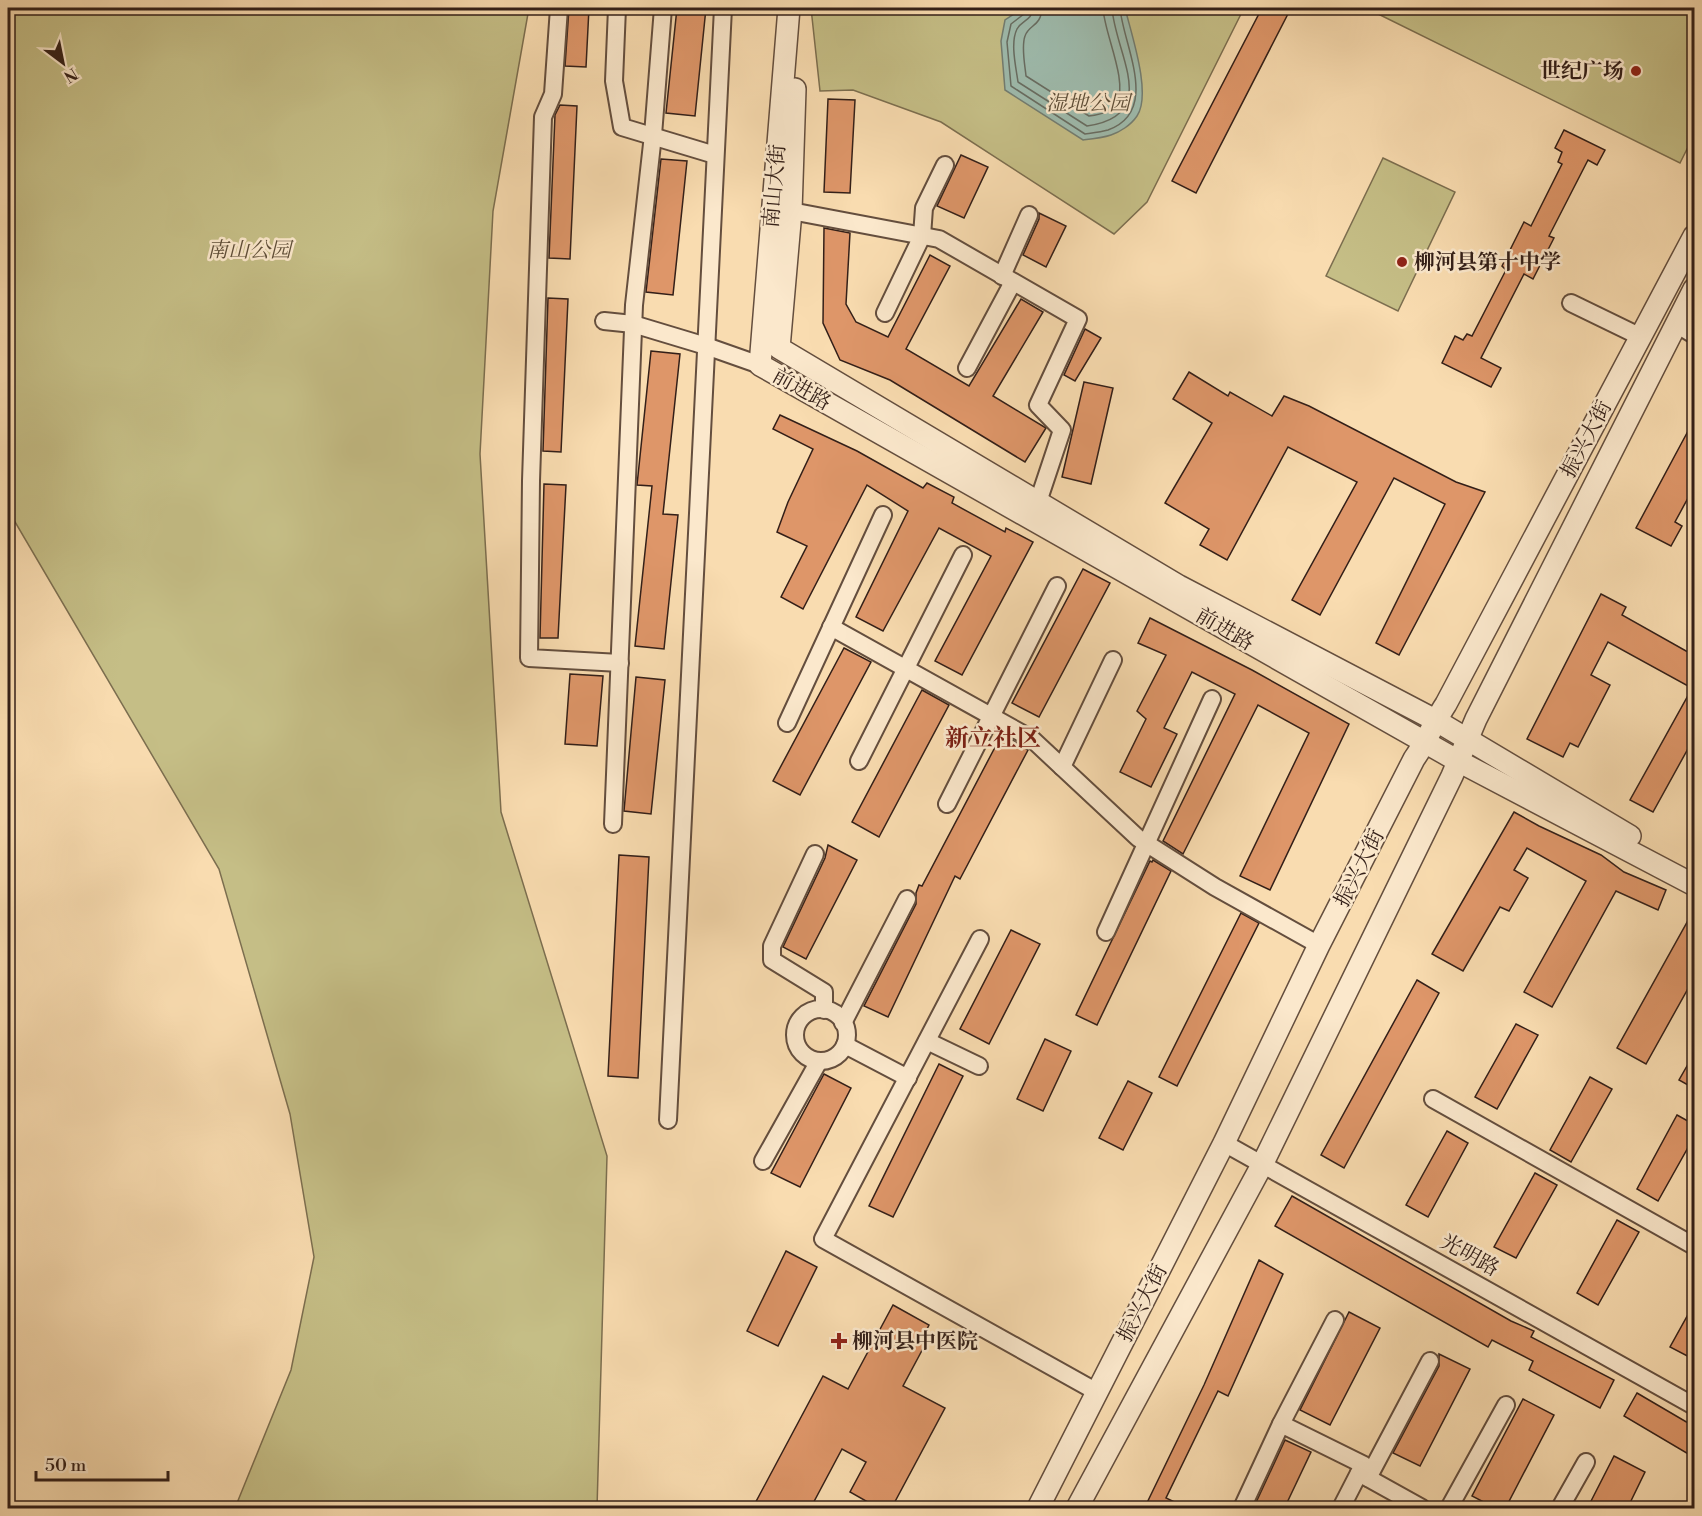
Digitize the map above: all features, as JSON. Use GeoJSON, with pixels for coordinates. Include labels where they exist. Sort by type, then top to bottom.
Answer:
{"type":"FeatureCollection","features":[{"type":"Feature","properties":{"kind":"street"},"geometry":{"type":"LineString","coordinates":[[559,8],[553,94],[543,117],[531,482],[529,658],[620,663]]}},
{"type":"Feature","properties":{"kind":"street"},"geometry":{"type":"LineString","coordinates":[[617,8],[614,81],[622,127],[715,155]]}},
{"type":"Feature","properties":{"kind":"street"},"geometry":{"type":"LineString","coordinates":[[613,824],[633,324],[653,135],[663,8]]}},
{"type":"Feature","properties":{"kind":"street"},"geometry":{"type":"LineString","coordinates":[[668,1120],[723,8]]}},
{"type":"Feature","properties":{"kind":"street","name":"南山大街"},"geometry":{"type":"LineString","coordinates":[[760,365],[789,8]]}},
{"type":"Feature","properties":{"kind":"street","name":"南山大街"},"geometry":{"type":"LineString","coordinates":[[779,348],[791,211],[800,8]]}},
{"type":"Feature","properties":{"kind":"street"},"geometry":{"type":"LineString","coordinates":[[885,313],[922,236],[924,208],[945,165]]}},
{"type":"Feature","properties":{"kind":"street"},"geometry":{"type":"LineString","coordinates":[[791,211],[939,239],[1078,319],[1038,405],[1062,430],[1038,502]]}},
{"type":"Feature","properties":{"kind":"street"},"geometry":{"type":"LineString","coordinates":[[967,368],[1008,279],[1029,215]]}},
{"type":"Feature","properties":{"kind":"street","name":"振兴大街"},"geometry":{"type":"LineString","coordinates":[[1038,1509],[1224,1143],[1319,945],[1414,759],[1426,743],[1435,720],[1446,704],[1695,236]]}},
{"type":"Feature","properties":{"kind":"street","name":"振兴大街"},"geometry":{"type":"LineString","coordinates":[[1077,1509],[1262,1165],[1467,740],[1695,289]]}},
{"type":"Feature","properties":{"kind":"street"},"geometry":{"type":"LineString","coordinates":[[1571,303],[1641,337]]}},
{"type":"Feature","properties":{"kind":"street"},"geometry":{"type":"LineString","coordinates":[[604,321],[633,324],[760,365]]}},
{"type":"Feature","properties":{"kind":"street"},"geometry":{"type":"LineString","coordinates":[[1676,324],[1695,335]]}},
{"type":"Feature","properties":{"kind":"street","name":"前进路"},"geometry":{"type":"LineString","coordinates":[[779,348],[1179,586],[1435,720],[1635,838],[1695,870]]}},
{"type":"Feature","properties":{"kind":"street","name":"前进路"},"geometry":{"type":"LineString","coordinates":[[760,365],[1458,761],[1695,885]]}},
{"type":"Feature","properties":{"kind":"street"},"geometry":{"type":"LineString","coordinates":[[787,723],[883,515]]}},
{"type":"Feature","properties":{"kind":"street"},"geometry":{"type":"LineString","coordinates":[[860,761],[963,555]]}},
{"type":"Feature","properties":{"kind":"street"},"geometry":{"type":"LineString","coordinates":[[947,804],[1057,586]]}},
{"type":"Feature","properties":{"kind":"street"},"geometry":{"type":"LineString","coordinates":[[831,627],[1032,739],[1138,838],[1215,887],[1319,945]]}},
{"type":"Feature","properties":{"kind":"street"},"geometry":{"type":"LineString","coordinates":[[1062,766],[1113,660]]}},
{"type":"Feature","properties":{"kind":"street"},"geometry":{"type":"LineString","coordinates":[[1106,932],[1212,699]]}},
{"type":"Feature","properties":{"kind":"street"},"geometry":{"type":"LineString","coordinates":[[815,854],[772,946],[772,960],[824,992],[824,1010]]}},
{"type":"Feature","properties":{"kind":"street"},"geometry":{"type":"LineString","coordinates":[[843,1023],[906,898]]}},
{"type":"Feature","properties":{"kind":"street"},"geometry":{"type":"LineString","coordinates":[[980,939],[823,1239],[1098,1392]]}},
{"type":"Feature","properties":{"kind":"street"},"geometry":{"type":"LineString","coordinates":[[824,1010],[838,1016],[843,1023],[847,1038],[845,1045],[839,1054],[830,1060],[819,1061],[806,1057],[797,1047],[795,1033],[805,1015],[824,1010]]}},
{"type":"Feature","properties":{"kind":"street"},"geometry":{"type":"LineString","coordinates":[[927,1041],[979,1066]]}},
{"type":"Feature","properties":{"kind":"street"},"geometry":{"type":"LineString","coordinates":[[845,1045],[908,1078]]}},
{"type":"Feature","properties":{"kind":"street"},"geometry":{"type":"LineString","coordinates":[[763,1161],[819,1061]]}},
{"type":"Feature","properties":{"kind":"street"},"geometry":{"type":"LineString","coordinates":[[1433,1099],[1695,1246]]}},
{"type":"Feature","properties":{"kind":"street","name":"光明路"},"geometry":{"type":"LineString","coordinates":[[1224,1143],[1695,1406]]}},
{"type":"Feature","properties":{"kind":"street"},"geometry":{"type":"LineString","coordinates":[[1242,1509],[1281,1424],[1335,1320]]}},
{"type":"Feature","properties":{"kind":"street"},"geometry":{"type":"LineString","coordinates":[[1341,1509],[1364,1476],[1430,1360]]}},
{"type":"Feature","properties":{"kind":"street"},"geometry":{"type":"LineString","coordinates":[[1449,1509],[1506,1405]]}},
{"type":"Feature","properties":{"kind":"street"},"geometry":{"type":"LineString","coordinates":[[1281,1424],[1364,1465],[1364,1476]]}},
{"type":"Feature","properties":{"kind":"street"},"geometry":{"type":"LineString","coordinates":[[1560,1509],[1586,1462]]}},
{"type":"Feature","properties":{"kind":"street"},"geometry":{"type":"LineString","coordinates":[[1364,1476],[1422,1509]]}},
{"type":"Feature","properties":{"kind":"green space","name":"南山公园"},"geometry":{"type":"Polygon","coordinates":[[[8,8],[529,8],[493,211],[480,454],[501,812],[607,1156],[597,1508],[235,1508],[291,1370],[314,1257],[290,1114],[219,869],[8,510],[8,8]]]}},
{"type":"Feature","properties":{"kind":"green space","name":"湿地公园"},"geometry":{"type":"Polygon","coordinates":[[[811,8],[1244,8],[1147,202],[1114,234],[941,122],[853,90],[820,91],[811,8]]]}},
{"type":"Feature","properties":{"kind":"green space"},"geometry":{"type":"Polygon","coordinates":[[[1366,8],[1694,8],[1694,135],[1680,163],[1366,8]]]}},
{"type":"Feature","properties":{"kind":"green space"},"geometry":{"type":"Polygon","coordinates":[[[1383,158],[1455,192],[1398,311],[1326,276],[1383,158]]]}},
{"type":"Feature","properties":{"kind":"water"},"geometry":{"type":"Polygon","coordinates":[[[1023,8],[1125,8],[1139,63],[1142,93],[1141,106],[1132,122],[1111,135],[1083,140],[1005,90],[1001,41],[1005,20],[1023,8]]]}},
{"type":"Feature","properties":{"kind":"building"},"geometry":{"type":"Polygon","coordinates":[[[569,8],[589,8],[586,67],[565,66],[569,8]]]}},
{"type":"Feature","properties":{"kind":"building"},"geometry":{"type":"Polygon","coordinates":[[[677,8],[706,8],[695,116],[666,113],[677,8]]]}},
{"type":"Feature","properties":{"kind":"building"},"geometry":{"type":"Polygon","coordinates":[[[1262,8],[1291,8],[1196,193],[1172,181],[1262,8]]]}},
{"type":"Feature","properties":{"kind":"building"},"geometry":{"type":"Polygon","coordinates":[[[828,99],[855,100],[850,193],[824,192],[828,99]]]}},
{"type":"Feature","properties":{"kind":"building"},"geometry":{"type":"Polygon","coordinates":[[[560,105],[577,106],[570,259],[549,258],[555,115],[560,105]]]}},
{"type":"Feature","properties":{"kind":"building"},"geometry":{"type":"Polygon","coordinates":[[[1564,130],[1605,150],[1597,165],[1588,160],[1549,236],[1554,238],[1533,279],[1524,274],[1481,358],[1501,368],[1491,387],[1442,363],[1455,336],[1463,340],[1467,334],[1472,336],[1506,270],[1502,266],[1524,222],[1531,226],[1562,164],[1558,162],[1562,152],[1555,148],[1564,130]]]}},
{"type":"Feature","properties":{"kind":"building"},"geometry":{"type":"Polygon","coordinates":[[[961,155],[988,167],[964,218],[937,206],[961,155]]]}},
{"type":"Feature","properties":{"kind":"building"},"geometry":{"type":"Polygon","coordinates":[[[661,159],[687,161],[673,295],[646,292],[661,159]]]}},
{"type":"Feature","properties":{"kind":"building"},"geometry":{"type":"Polygon","coordinates":[[[1039,213],[1066,226],[1046,267],[1023,255],[1039,219],[1039,213]]]}},
{"type":"Feature","properties":{"kind":"building"},"geometry":{"type":"Polygon","coordinates":[[[824,228],[850,233],[846,304],[856,322],[888,337],[930,255],[950,266],[906,349],[969,386],[1021,299],[1043,312],[993,396],[1046,428],[1025,462],[890,380],[840,360],[823,323],[824,228]]]}},
{"type":"Feature","properties":{"kind":"building"},"geometry":{"type":"Polygon","coordinates":[[[548,298],[568,299],[561,452],[543,451],[548,298]]]}},
{"type":"Feature","properties":{"kind":"building"},"geometry":{"type":"Polygon","coordinates":[[[1085,329],[1101,338],[1075,381],[1064,375],[1085,329]]]}},
{"type":"Feature","properties":{"kind":"building"},"geometry":{"type":"Polygon","coordinates":[[[651,351],[680,354],[663,514],[678,515],[664,649],[635,646],[652,486],[637,485],[651,351]]]}},
{"type":"Feature","properties":{"kind":"building"},"geometry":{"type":"Polygon","coordinates":[[[1189,372],[1228,396],[1230,392],[1272,416],[1284,396],[1309,406],[1456,482],[1485,492],[1399,655],[1376,643],[1445,504],[1394,478],[1320,615],[1292,600],[1357,482],[1288,447],[1227,560],[1200,545],[1209,529],[1165,503],[1212,423],[1173,399],[1189,372]]]}},
{"type":"Feature","properties":{"kind":"building"},"geometry":{"type":"Polygon","coordinates":[[[1084,382],[1113,388],[1091,484],[1062,477],[1084,382]]]}},
{"type":"Feature","properties":{"kind":"building"},"geometry":{"type":"Polygon","coordinates":[[[780,415],[857,451],[923,488],[927,483],[954,497],[952,503],[1005,532],[1006,528],[1033,542],[962,675],[935,661],[991,556],[939,528],[883,631],[856,617],[908,511],[867,485],[803,609],[781,597],[807,546],[777,532],[788,502],[813,449],[773,429],[780,415]]]}},
{"type":"Feature","properties":{"kind":"building"},"geometry":{"type":"Polygon","coordinates":[[[1695,418],[1695,485],[1675,522],[1682,526],[1671,546],[1636,528],[1695,418]]]}},
{"type":"Feature","properties":{"kind":"building"},"geometry":{"type":"Polygon","coordinates":[[[544,484],[566,485],[558,638],[540,638],[544,484]]]}},
{"type":"Feature","properties":{"kind":"building"},"geometry":{"type":"Polygon","coordinates":[[[1083,569],[1110,583],[1039,717],[1012,703],[1083,569]]]}},
{"type":"Feature","properties":{"kind":"building"},"geometry":{"type":"Polygon","coordinates":[[[1601,594],[1626,607],[1622,615],[1695,656],[1695,673],[1688,686],[1608,642],[1591,675],[1610,685],[1578,747],[1570,743],[1563,757],[1527,739],[1601,594]]]}},
{"type":"Feature","properties":{"kind":"building"},"geometry":{"type":"Polygon","coordinates":[[[1150,618],[1252,670],[1349,724],[1270,890],[1240,876],[1309,733],[1258,705],[1183,854],[1163,841],[1235,694],[1192,672],[1164,728],[1177,734],[1151,787],[1120,772],[1146,719],[1137,711],[1166,655],[1138,643],[1150,618]]]}},
{"type":"Feature","properties":{"kind":"building"},"geometry":{"type":"Polygon","coordinates":[[[844,648],[871,662],[800,795],[773,781],[844,648]]]}},
{"type":"Feature","properties":{"kind":"building"},"geometry":{"type":"Polygon","coordinates":[[[570,674],[603,676],[597,746],[565,744],[570,674]]]}},
{"type":"Feature","properties":{"kind":"building"},"geometry":{"type":"Polygon","coordinates":[[[636,677],[665,680],[651,814],[624,811],[636,677]]]}},
{"type":"Feature","properties":{"kind":"building"},"geometry":{"type":"Polygon","coordinates":[[[1695,683],[1695,736],[1653,812],[1630,800],[1695,683]]]}},
{"type":"Feature","properties":{"kind":"building"},"geometry":{"type":"Polygon","coordinates":[[[922,690],[949,705],[879,837],[852,822],[922,690]]]}},
{"type":"Feature","properties":{"kind":"building"},"geometry":{"type":"Polygon","coordinates":[[[1002,734],[1028,750],[960,879],[955,876],[888,1017],[864,1006],[916,904],[919,885],[922,886],[1002,734]]]}},
{"type":"Feature","properties":{"kind":"building"},"geometry":{"type":"Polygon","coordinates":[[[1514,812],[1601,855],[1624,872],[1666,890],[1658,910],[1616,891],[1552,1007],[1524,992],[1586,881],[1527,848],[1514,870],[1528,878],[1509,911],[1500,907],[1463,971],[1432,954],[1514,812]]]}},
{"type":"Feature","properties":{"kind":"building"},"geometry":{"type":"Polygon","coordinates":[[[828,845],[857,860],[806,959],[783,947],[825,858],[828,845]]]}},
{"type":"Feature","properties":{"kind":"building"},"geometry":{"type":"Polygon","coordinates":[[[619,855],[649,857],[638,1078],[608,1076],[619,855]]]}},
{"type":"Feature","properties":{"kind":"building"},"geometry":{"type":"Polygon","coordinates":[[[1153,860],[1171,871],[1097,1025],[1076,1015],[1150,861],[1153,860]]]}},
{"type":"Feature","properties":{"kind":"building"},"geometry":{"type":"Polygon","coordinates":[[[1695,908],[1695,976],[1646,1064],[1617,1048],[1695,908]]]}},
{"type":"Feature","properties":{"kind":"building"},"geometry":{"type":"Polygon","coordinates":[[[1241,913],[1259,923],[1177,1086],[1159,1077],[1241,913]]]}},
{"type":"Feature","properties":{"kind":"building"},"geometry":{"type":"Polygon","coordinates":[[[1011,930],[1040,944],[989,1044],[960,1029],[1011,930]]]}},
{"type":"Feature","properties":{"kind":"building"},"geometry":{"type":"Polygon","coordinates":[[[1417,980],[1439,993],[1344,1168],[1321,1155],[1417,980]]]}},
{"type":"Feature","properties":{"kind":"building"},"geometry":{"type":"Polygon","coordinates":[[[1516,1024],[1538,1035],[1497,1109],[1475,1097],[1516,1024]]]}},
{"type":"Feature","properties":{"kind":"building"},"geometry":{"type":"Polygon","coordinates":[[[1045,1039],[1071,1051],[1043,1111],[1017,1099],[1045,1039]]]}},
{"type":"Feature","properties":{"kind":"building"},"geometry":{"type":"Polygon","coordinates":[[[1695,1052],[1695,1089],[1679,1080],[1695,1052]]]}},
{"type":"Feature","properties":{"kind":"building"},"geometry":{"type":"Polygon","coordinates":[[[939,1064],[963,1076],[893,1217],[869,1206],[939,1064]]]}},
{"type":"Feature","properties":{"kind":"building"},"geometry":{"type":"Polygon","coordinates":[[[824,1074],[851,1088],[800,1187],[771,1173],[824,1074]]]}},
{"type":"Feature","properties":{"kind":"building"},"geometry":{"type":"Polygon","coordinates":[[[1590,1077],[1612,1089],[1571,1162],[1550,1150],[1590,1077]]]}},
{"type":"Feature","properties":{"kind":"building"},"geometry":{"type":"Polygon","coordinates":[[[1128,1081],[1152,1093],[1123,1150],[1099,1138],[1128,1081]]]}},
{"type":"Feature","properties":{"kind":"building"},"geometry":{"type":"Polygon","coordinates":[[[1677,1115],[1695,1125],[1695,1135],[1658,1201],[1637,1189],[1677,1115]]]}},
{"type":"Feature","properties":{"kind":"building"},"geometry":{"type":"Polygon","coordinates":[[[1447,1131],[1468,1143],[1428,1217],[1406,1205],[1447,1131]]]}},
{"type":"Feature","properties":{"kind":"building"},"geometry":{"type":"Polygon","coordinates":[[[1535,1173],[1557,1185],[1516,1258],[1494,1247],[1535,1173]]]}},
{"type":"Feature","properties":{"kind":"building"},"geometry":{"type":"Polygon","coordinates":[[[1292,1196],[1511,1321],[1534,1331],[1531,1337],[1614,1380],[1600,1408],[1529,1370],[1533,1361],[1492,1340],[1488,1347],[1275,1226],[1292,1196]]]}},
{"type":"Feature","properties":{"kind":"building"},"geometry":{"type":"Polygon","coordinates":[[[1617,1220],[1639,1232],[1598,1305],[1577,1293],[1617,1220]]]}},
{"type":"Feature","properties":{"kind":"building"},"geometry":{"type":"Polygon","coordinates":[[[786,1251],[817,1267],[778,1346],[747,1331],[786,1251]]]}},
{"type":"Feature","properties":{"kind":"building"},"geometry":{"type":"Polygon","coordinates":[[[1259,1260],[1283,1274],[1228,1396],[1218,1391],[1166,1498],[1189,1509],[1144,1509],[1204,1385],[1259,1260]]]}},
{"type":"Feature","properties":{"kind":"building"},"geometry":{"type":"Polygon","coordinates":[[[1695,1302],[1695,1360],[1670,1347],[1695,1302]]]}},
{"type":"Feature","properties":{"kind":"building"},"geometry":{"type":"Polygon","coordinates":[[[893,1305],[929,1325],[924,1335],[927,1341],[903,1386],[945,1408],[891,1509],[880,1509],[850,1492],[866,1462],[842,1449],[810,1509],[752,1509],[823,1376],[848,1389],[893,1305]]]}},
{"type":"Feature","properties":{"kind":"building"},"geometry":{"type":"Polygon","coordinates":[[[1349,1312],[1380,1328],[1330,1425],[1300,1410],[1349,1312]]]}},
{"type":"Feature","properties":{"kind":"building"},"geometry":{"type":"Polygon","coordinates":[[[1439,1354],[1470,1369],[1420,1466],[1393,1453],[1439,1366],[1439,1354]]]}},
{"type":"Feature","properties":{"kind":"building"},"geometry":{"type":"Polygon","coordinates":[[[1637,1393],[1695,1427],[1695,1448],[1690,1455],[1624,1416],[1637,1393]]]}},
{"type":"Feature","properties":{"kind":"building"},"geometry":{"type":"Polygon","coordinates":[[[1523,1399],[1554,1415],[1505,1509],[1497,1509],[1472,1496],[1523,1399]]]}},
{"type":"Feature","properties":{"kind":"building"},"geometry":{"type":"Polygon","coordinates":[[[1285,1440],[1311,1452],[1284,1509],[1253,1509],[1285,1440]]]}},
{"type":"Feature","properties":{"kind":"building"},"geometry":{"type":"Polygon","coordinates":[[[1614,1456],[1645,1472],[1627,1509],[1587,1509],[1614,1456]]]}},
{"type":"Feature","properties":{"kind":"place","name":"世纪广场"},"geometry":{"type":"Point","coordinates":[1636,71]}},
{"type":"Feature","properties":{"kind":"place","name":"柳河县第十中学"},"geometry":{"type":"Point","coordinates":[1402,262]}},
{"type":"Feature","properties":{"kind":"place","name":"柳河县中医院"},"geometry":{"type":"Point","coordinates":[839,1341]}},
{"type":"Feature","properties":{"kind":"district","name":"新立社区"},"geometry":{"type":"Point","coordinates":[993,738]}}]}
